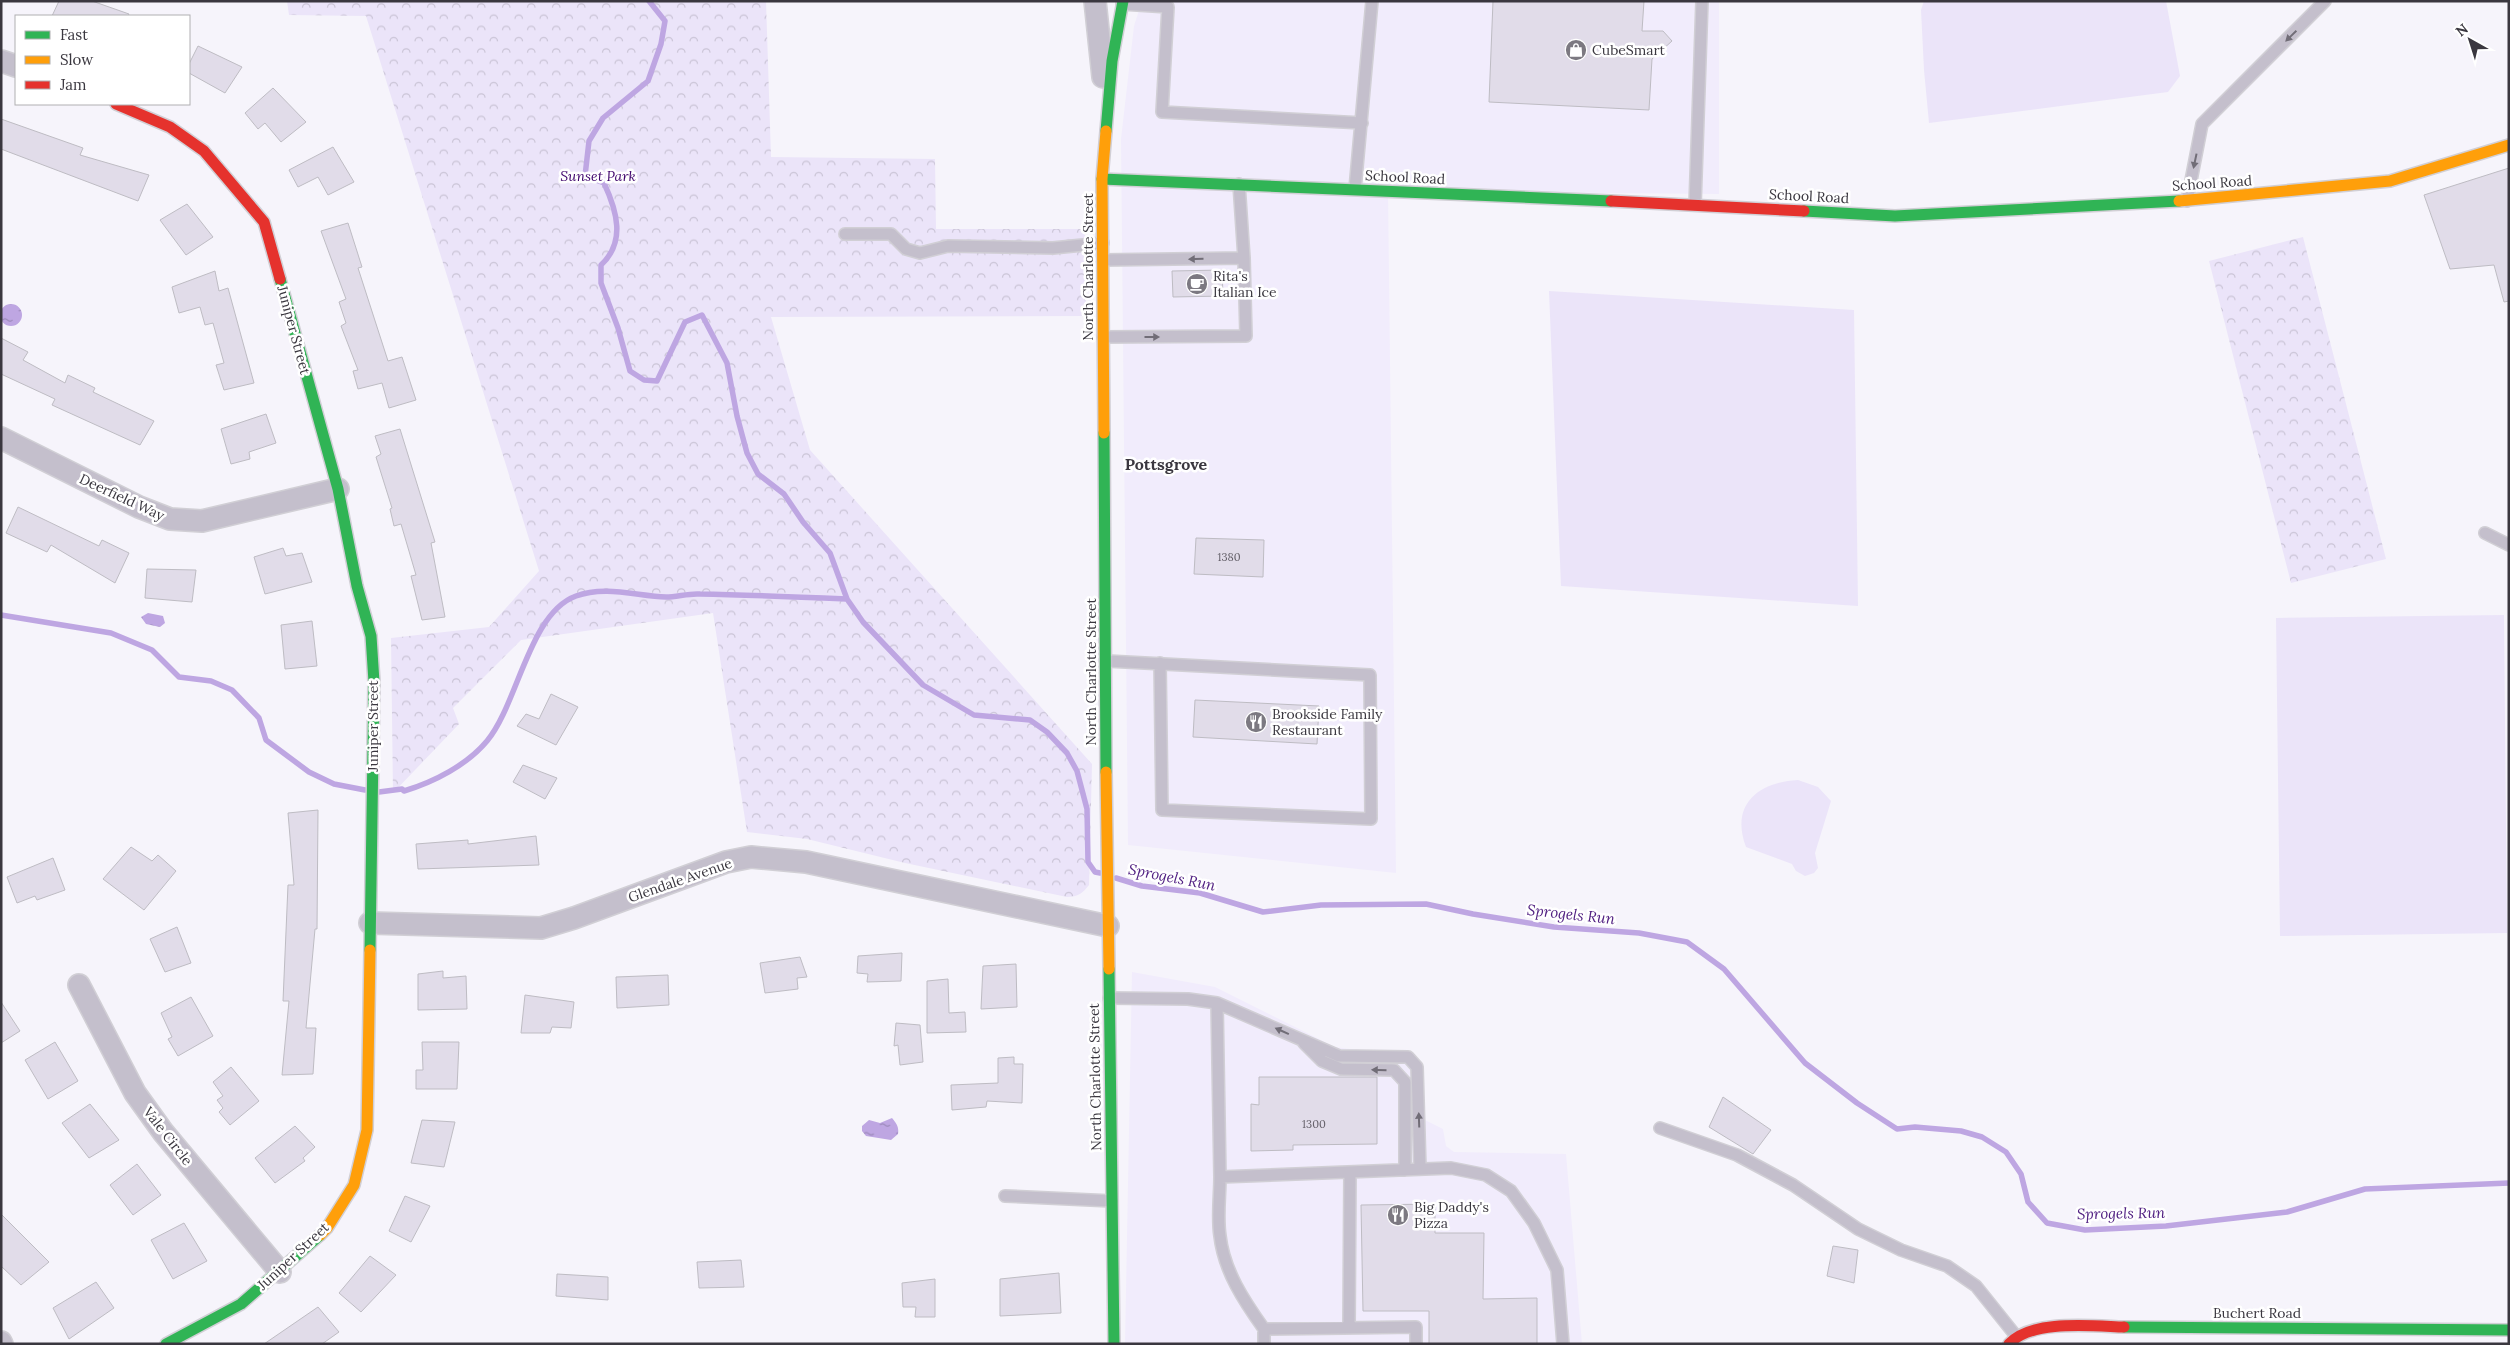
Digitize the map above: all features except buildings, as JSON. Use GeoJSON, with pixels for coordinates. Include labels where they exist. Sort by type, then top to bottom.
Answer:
{"type":"FeatureCollection","features":[{"type":"Feature","properties":{"kind":"street"},"geometry":{"type":"LineString","coordinates":[[1096,1],[1106,110]]}},
{"type":"Feature","properties":{"kind":"street","name":"North Charlotte Street"},"geometry":{"type":"LineString","coordinates":[[1114,1344],[1107,846],[1102,179],[1106,110],[1112,61],[1123,3]]}},
{"type":"Feature","properties":{"kind":"street"},"geometry":{"type":"LineString","coordinates":[[1,61],[15,66]]}},
{"type":"Feature","properties":{"kind":"street","name":"Juniper Street"},"geometry":{"type":"LineString","coordinates":[[118,105],[170,127],[204,151],[264,222],[338,489],[357,586],[371,636],[374,682],[367,1130],[354,1185],[326,1228],[280,1272],[241,1304],[166,1344]]}},
{"type":"Feature","properties":{"kind":"street","name":"School Road"},"geometry":{"type":"LineString","coordinates":[[1102,179],[1355,189],[1896,216],[2187,201],[2390,181],[2509,146]]}},
{"type":"Feature","properties":{"kind":"street","name":"Deerfield Way"},"geometry":{"type":"LineString","coordinates":[[1,438],[139,507],[170,519],[202,521],[338,489]]}},
{"type":"Feature","properties":{"kind":"street","name":"Glendale Avenue"},"geometry":{"type":"LineString","coordinates":[[370,923],[541,928],[574,918],[726,862],[751,857],[806,862],[1108,926]]}},
{"type":"Feature","properties":{"kind":"street","name":"Vale Circle"},"geometry":{"type":"LineString","coordinates":[[79,985],[135,1093],[163,1132],[280,1272]]}},
{"type":"Feature","properties":{"kind":"street","name":"Buchert Road"},"geometry":{"type":"LineString","coordinates":[[2012,1340],[2055,1326],[2509,1330]]}},
{"type":"Feature","properties":{"kind":"lane"},"geometry":{"type":"LineString","coordinates":[[1355,189],[1372,1]]}},
{"type":"Feature","properties":{"kind":"lane"},"geometry":{"type":"LineString","coordinates":[[1695,205],[1702,1]]}},
{"type":"Feature","properties":{"kind":"lane"},"geometry":{"type":"LineString","coordinates":[[2187,201],[2202,124],[2325,1]]}},
{"type":"Feature","properties":{"kind":"lane"},"geometry":{"type":"LineString","coordinates":[[1123,3],[1169,4],[1162,112],[1362,123]]}},
{"type":"Feature","properties":{"kind":"lane"},"geometry":{"type":"LineString","coordinates":[[1103,337],[1246,336],[1244,258],[1239,184]]}},
{"type":"Feature","properties":{"kind":"lane"},"geometry":{"type":"LineString","coordinates":[[845,234],[891,234],[906,249],[920,253],[948,246],[1053,248],[1103,243]]}},
{"type":"Feature","properties":{"kind":"lane"},"geometry":{"type":"LineString","coordinates":[[1103,260],[1244,258]]}},
{"type":"Feature","properties":{"kind":"lane"},"geometry":{"type":"LineString","coordinates":[[2485,534],[2509,545]]}},
{"type":"Feature","properties":{"kind":"lane"},"geometry":{"type":"LineString","coordinates":[[1107,661],[1160,663],[1370,675],[1370,819],[1162,810],[1160,663]]}},
{"type":"Feature","properties":{"kind":"lane"},"geometry":{"type":"LineString","coordinates":[[1109,998],[1188,999],[1217,1003],[1339,1056],[1408,1057],[1417,1067],[1420,1169]]}},
{"type":"Feature","properties":{"kind":"lane"},"geometry":{"type":"LineString","coordinates":[[1217,1003],[1220,1235],[1228,1270],[1246,1304],[1264,1329],[1264,1344]]}},
{"type":"Feature","properties":{"kind":"lane"},"geometry":{"type":"LineString","coordinates":[[1299,1039],[1322,1061],[1341,1069],[1394,1070],[1405,1082],[1405,1170]]}},
{"type":"Feature","properties":{"kind":"lane"},"geometry":{"type":"LineString","coordinates":[[1660,1128],[1737,1155],[1793,1185],[1858,1229],[1901,1250],[1947,1266],[1976,1286],[2012,1340]]}},
{"type":"Feature","properties":{"kind":"lane"},"geometry":{"type":"LineString","coordinates":[[1220,1177],[1451,1168],[1486,1175],[1511,1191],[1534,1222],[1558,1270],[1563,1344]]}},
{"type":"Feature","properties":{"kind":"lane"},"geometry":{"type":"LineString","coordinates":[[1349,1328],[1350,1172]]}},
{"type":"Feature","properties":{"kind":"lane"},"geometry":{"type":"LineString","coordinates":[[1005,1196],[1112,1201]]}},
{"type":"Feature","properties":{"kind":"lane"},"geometry":{"type":"LineString","coordinates":[[1264,1329],[1416,1327],[1416,1344]]}},
{"type":"Feature","properties":{"kind":"shaded area"},"geometry":{"type":"Polygon","coordinates":[[[1142,1],[1719,1],[1719,194],[1388,191],[1396,873],[1128,845],[1121,139],[1134,26],[1142,1]]]}},
{"type":"Feature","properties":{"kind":"shaded area"},"geometry":{"type":"Polygon","coordinates":[[[1132,972],[1215,987],[1335,1047],[1408,1057],[1414,1054],[1423,1119],[1443,1129],[1446,1146],[1454,1152],[1566,1154],[1582,1344],[1125,1344],[1132,972]]]}},
{"type":"Feature","properties":{"kind":"green space","name":"Sunset Park"},"geometry":{"type":"Polygon","coordinates":[[[287,1],[766,1],[771,157],[935,159],[936,229],[1085,229],[1086,316],[771,317],[810,450],[1092,764],[1089,885],[1082,892],[1067,897],[905,863],[807,839],[747,832],[713,613],[521,640],[453,708],[459,724],[393,793],[391,638],[489,627],[539,571],[366,16],[289,15],[287,1]]]}},
{"type":"Feature","properties":{"kind":"green space"},"geometry":{"type":"Polygon","coordinates":[[[1924,1],[2166,1],[2180,76],[2168,92],[1929,123],[1921,10],[1924,1]]]}},
{"type":"Feature","properties":{"kind":"green space"},"geometry":{"type":"Polygon","coordinates":[[[2303,237],[2386,559],[2291,583],[2209,261],[2303,237]]]}},
{"type":"Feature","properties":{"kind":"green space"},"geometry":{"type":"Polygon","coordinates":[[[1549,291],[1854,310],[1858,606],[1561,586],[1549,291]]]}},
{"type":"Feature","properties":{"kind":"green space"},"geometry":{"type":"Polygon","coordinates":[[[2504,615],[2507,933],[2280,936],[2276,618],[2504,615]]]}},
{"type":"Feature","properties":{"kind":"green space"},"geometry":{"type":"Polygon","coordinates":[[[1798,780],[1818,787],[1831,801],[1815,853],[1818,868],[1814,873],[1805,876],[1796,871],[1792,864],[1746,847],[1742,832],[1742,819],[1745,808],[1751,798],[1771,785],[1798,780]]]}},
{"type":"Feature","properties":{"kind":"water"},"geometry":{"type":"Polygon","coordinates":[[[11,304],[21,311],[22,315],[15,325],[11,326],[1,319],[0,315],[7,305],[11,304]]]}},
{"type":"Feature","properties":{"kind":"water"},"geometry":{"type":"Polygon","coordinates":[[[148,613],[163,616],[165,623],[160,627],[146,624],[141,617],[148,613]]]}},
{"type":"Feature","properties":{"kind":"water"},"geometry":{"type":"Polygon","coordinates":[[[892,1118],[897,1126],[898,1134],[891,1140],[866,1136],[862,1131],[862,1126],[869,1120],[880,1123],[892,1118]]]}},
{"type":"Feature","properties":{"kind":"waterway","name":"Sprogels Run"},"geometry":{"type":"LineString","coordinates":[[649,1],[665,21],[661,44],[648,81],[603,118],[589,141],[585,176],[604,183],[613,204],[617,226],[616,236],[609,256],[601,265],[601,283],[618,328],[630,371],[644,380],[657,381],[685,322],[702,315],[727,363],[737,416],[747,453],[758,474],[784,494],[803,522],[830,553],[847,599],[863,622],[923,685],[974,715],[1030,720],[1047,732],[1067,753],[1077,771],[1087,809],[1088,862],[1095,872],[1100,873]]}},
{"type":"Feature","properties":{"kind":"waterway"},"geometry":{"type":"LineString","coordinates":[[379,792],[402,789],[404,791],[427,783],[449,772],[479,750],[498,725],[535,640],[547,621],[560,606],[576,596],[598,591],[610,591],[666,597],[696,594],[847,599]]}},
{"type":"Feature","properties":{"kind":"waterway"},"geometry":{"type":"LineString","coordinates":[[1,615],[111,633],[152,650],[179,677],[211,681],[232,690],[259,718],[266,740],[309,772],[334,784],[365,790]]}},
{"type":"Feature","properties":{"kind":"waterway","name":"Sprogels Run"},"geometry":{"type":"LineString","coordinates":[[1116,878],[1142,886],[1200,893],[1263,912],[1321,905],[1426,904],[1473,914],[1554,927],[1639,933],[1687,942],[1724,969],[1805,1063],[1857,1103],[1897,1129],[1915,1127],[1961,1131],[1982,1137],[2006,1152],[2021,1174],[2028,1202],[2047,1223],[2085,1230],[2166,1226],[2287,1212],[2365,1189],[2509,1183]]}},
{"type":"Feature","properties":{"kind":"traffic: fast"},"geometry":{"type":"LineString","coordinates":[[1106,131],[1112,61],[1123,1]]}},
{"type":"Feature","properties":{"kind":"traffic: fast"},"geometry":{"type":"LineString","coordinates":[[1102,179],[1611,201]]}},
{"type":"Feature","properties":{"kind":"traffic: fast"},"geometry":{"type":"LineString","coordinates":[[1804,211],[1895,216],[2179,201]]}},
{"type":"Feature","properties":{"kind":"traffic: fast"},"geometry":{"type":"LineString","coordinates":[[280,279],[338,489],[357,586],[371,636],[374,682],[370,950]]}},
{"type":"Feature","properties":{"kind":"traffic: fast"},"geometry":{"type":"LineString","coordinates":[[1104,433],[1106,772]]}},
{"type":"Feature","properties":{"kind":"traffic: fast"},"geometry":{"type":"LineString","coordinates":[[1109,969],[1114,1344]]}},
{"type":"Feature","properties":{"kind":"traffic: fast"},"geometry":{"type":"LineString","coordinates":[[166,1344],[241,1304],[320,1235]]}},
{"type":"Feature","properties":{"kind":"traffic: fast"},"geometry":{"type":"LineString","coordinates":[[2124,1327],[2509,1330]]}},
{"type":"Feature","properties":{"kind":"traffic: slow"},"geometry":{"type":"LineString","coordinates":[[1104,433],[1102,179],[1106,131]]}},
{"type":"Feature","properties":{"kind":"traffic: slow"},"geometry":{"type":"LineString","coordinates":[[2179,201],[2390,181],[2509,145]]}},
{"type":"Feature","properties":{"kind":"traffic: slow"},"geometry":{"type":"LineString","coordinates":[[1106,772],[1109,969]]}},
{"type":"Feature","properties":{"kind":"traffic: slow"},"geometry":{"type":"LineString","coordinates":[[320,1235],[327,1228],[354,1185],[367,1130],[370,950]]}},
{"type":"Feature","properties":{"kind":"traffic: jam"},"geometry":{"type":"LineString","coordinates":[[118,105],[170,127],[204,151],[264,222],[280,279]]}},
{"type":"Feature","properties":{"kind":"traffic: jam"},"geometry":{"type":"LineString","coordinates":[[1611,201],[1804,211]]}},
{"type":"Feature","properties":{"kind":"traffic: jam"},"geometry":{"type":"LineString","coordinates":[[2009,1344],[2019,1336],[2047,1327],[2080,1325],[2124,1327]]}},
{"type":"Feature","properties":{"kind":"place","name":"CubeSmart"},"geometry":{"type":"Point","coordinates":[1576,50]}},
{"type":"Feature","properties":{"kind":"place","name":"Rita's Italian Ice"},"geometry":{"type":"Point","coordinates":[1197,284]}},
{"type":"Feature","properties":{"kind":"place","name":"Brookside Family Restaurant"},"geometry":{"type":"Point","coordinates":[1256,722]}},
{"type":"Feature","properties":{"kind":"place","name":"Big Daddy's Pizza"},"geometry":{"type":"Point","coordinates":[1398,1215]}},
{"type":"Feature","properties":{"kind":"district","name":"Pottsgrove"},"geometry":{"type":"Point","coordinates":[1166,464]}}]}
